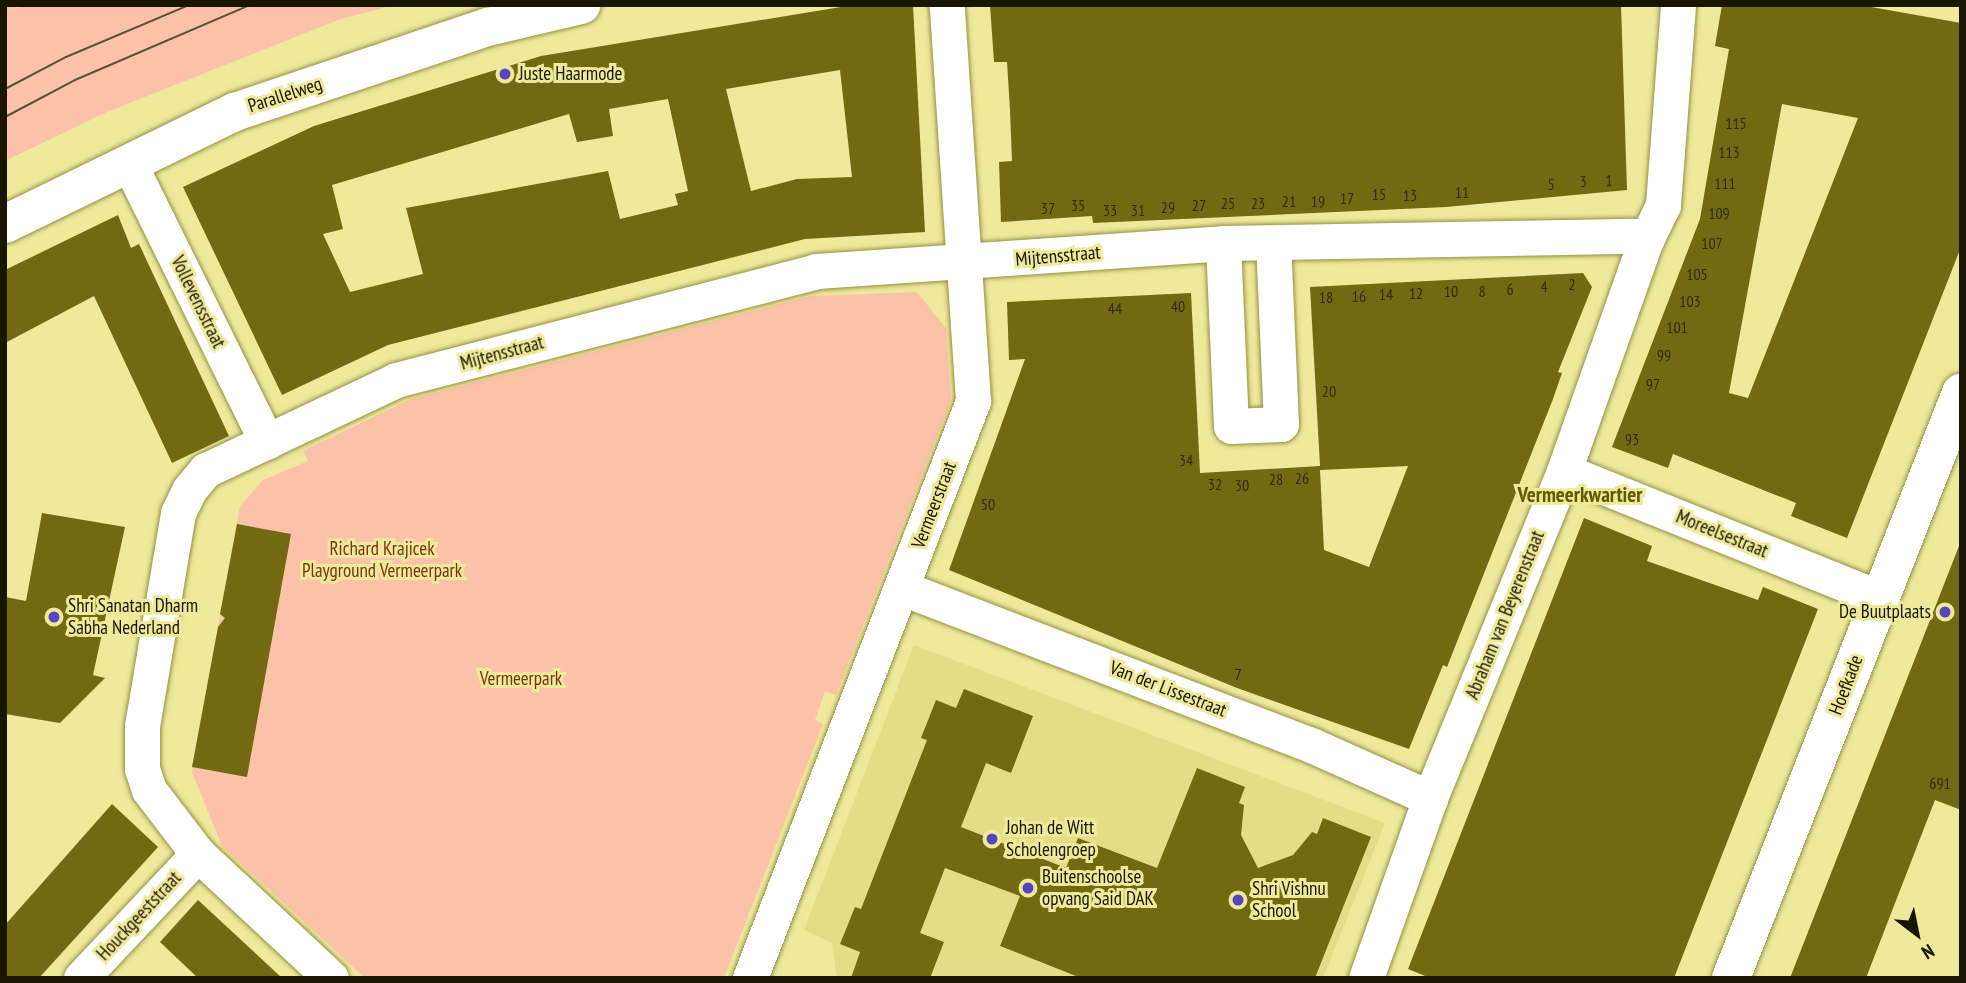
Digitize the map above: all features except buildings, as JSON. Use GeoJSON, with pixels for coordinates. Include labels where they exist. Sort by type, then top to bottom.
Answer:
{"type":"FeatureCollection","features":[{"type":"Feature","properties":{"kind":"street","name":"Parallelweg"},"geometry":{"type":"LineString","coordinates":[[5,224],[235,112],[488,27],[581,5]]}},
{"type":"Feature","properties":{"kind":"street","name":"Vermeerstraat"},"geometry":{"type":"LineString","coordinates":[[750,978],[974,401],[947,5]]}},
{"type":"Feature","properties":{"kind":"street","name":"Abraham van Beyerenstraat"},"geometry":{"type":"LineString","coordinates":[[1366,978],[1430,798],[1564,471],[1646,240],[1663,205],[1678,5]]}},
{"type":"Feature","properties":{"kind":"street","name":"Vollevensstraat"},"geometry":{"type":"LineString","coordinates":[[129,163],[267,442]]}},
{"type":"Feature","properties":{"kind":"street","name":"Mijtensstraat"},"geometry":{"type":"LineString","coordinates":[[331,978],[198,854],[149,790],[142,769],[142,726],[178,513],[189,489],[206,470],[396,380],[803,274],[1223,243],[1635,236],[1646,240]]}},
{"type":"Feature","properties":{"kind":"street"},"geometry":{"type":"LineString","coordinates":[[1223,243],[1231,426],[1281,424],[1273,243]]}},
{"type":"Feature","properties":{"kind":"street","name":"Hoefkade"},"geometry":{"type":"LineString","coordinates":[[1731,978],[1961,393]]}},
{"type":"Feature","properties":{"kind":"street","name":"Moreelsestraat"},"geometry":{"type":"LineString","coordinates":[[1564,471],[1880,598]]}},
{"type":"Feature","properties":{"kind":"street","name":"Van der Lissestraat"},"geometry":{"type":"LineString","coordinates":[[902,588],[1309,744],[1430,798]]}},
{"type":"Feature","properties":{"kind":"street","name":"Houckgeeststraat"},"geometry":{"type":"LineString","coordinates":[[81,978],[198,854]]}},
{"type":"Feature","properties":{"kind":"shaded area","name":"Johan de Witt Scholengroep"},"geometry":{"type":"Polygon","coordinates":[[[914,645],[1385,823],[1323,978],[837,978],[832,943],[804,930],[914,645]]]}},
{"type":"Feature","properties":{"kind":"green space"},"geometry":{"type":"Polygon","coordinates":[[[5,5],[20,5],[11,10],[24,5],[394,5],[338,20],[107,112],[5,161],[5,5]]]}},
{"type":"Feature","properties":{"kind":"green space","name":"Vermeerpark"},"geometry":{"type":"Polygon","coordinates":[[[917,292],[946,328],[951,400],[836,695],[825,691],[815,720],[823,724],[724,978],[365,978],[222,846],[192,772],[240,506],[263,480],[308,461],[303,451],[411,399],[811,296],[917,292]]]}},
{"type":"Feature","properties":{"kind":"tram line"},"geometry":{"type":"LineString","coordinates":[[5,89],[66,57],[189,5]]}},
{"type":"Feature","properties":{"kind":"tram line"},"geometry":{"type":"LineString","coordinates":[[5,117],[75,80],[250,5]]}},
{"type":"Feature","properties":{"kind":"place","name":"Juste Haarmode"},"geometry":{"type":"Point","coordinates":[505,74]}},
{"type":"Feature","properties":{"kind":"place","name":"De Buutplaats"},"geometry":{"type":"Point","coordinates":[1945,612]}},
{"type":"Feature","properties":{"kind":"place","name":"Shri Sanatan Dharm Sabha Nederland"},"geometry":{"type":"Point","coordinates":[54,617]}},
{"type":"Feature","properties":{"kind":"place","name":"Johan de Witt Scholengroep"},"geometry":{"type":"Point","coordinates":[992,839]}},
{"type":"Feature","properties":{"kind":"place","name":"Buitenschoolse opvang Said DAK"},"geometry":{"type":"Point","coordinates":[1028,888]}},
{"type":"Feature","properties":{"kind":"place","name":"Shri Vishnu School"},"geometry":{"type":"Point","coordinates":[1238,900]}},
{"type":"Feature","properties":{"kind":"district","name":"Vermeerkwartier"},"geometry":{"type":"Point","coordinates":[1580,495]}},
{"type":"Feature","properties":{"kind":"park label","name":"Richard Krajicek Playground Vermeerpark"},"geometry":{"type":"Point","coordinates":[382,560]}}]}
